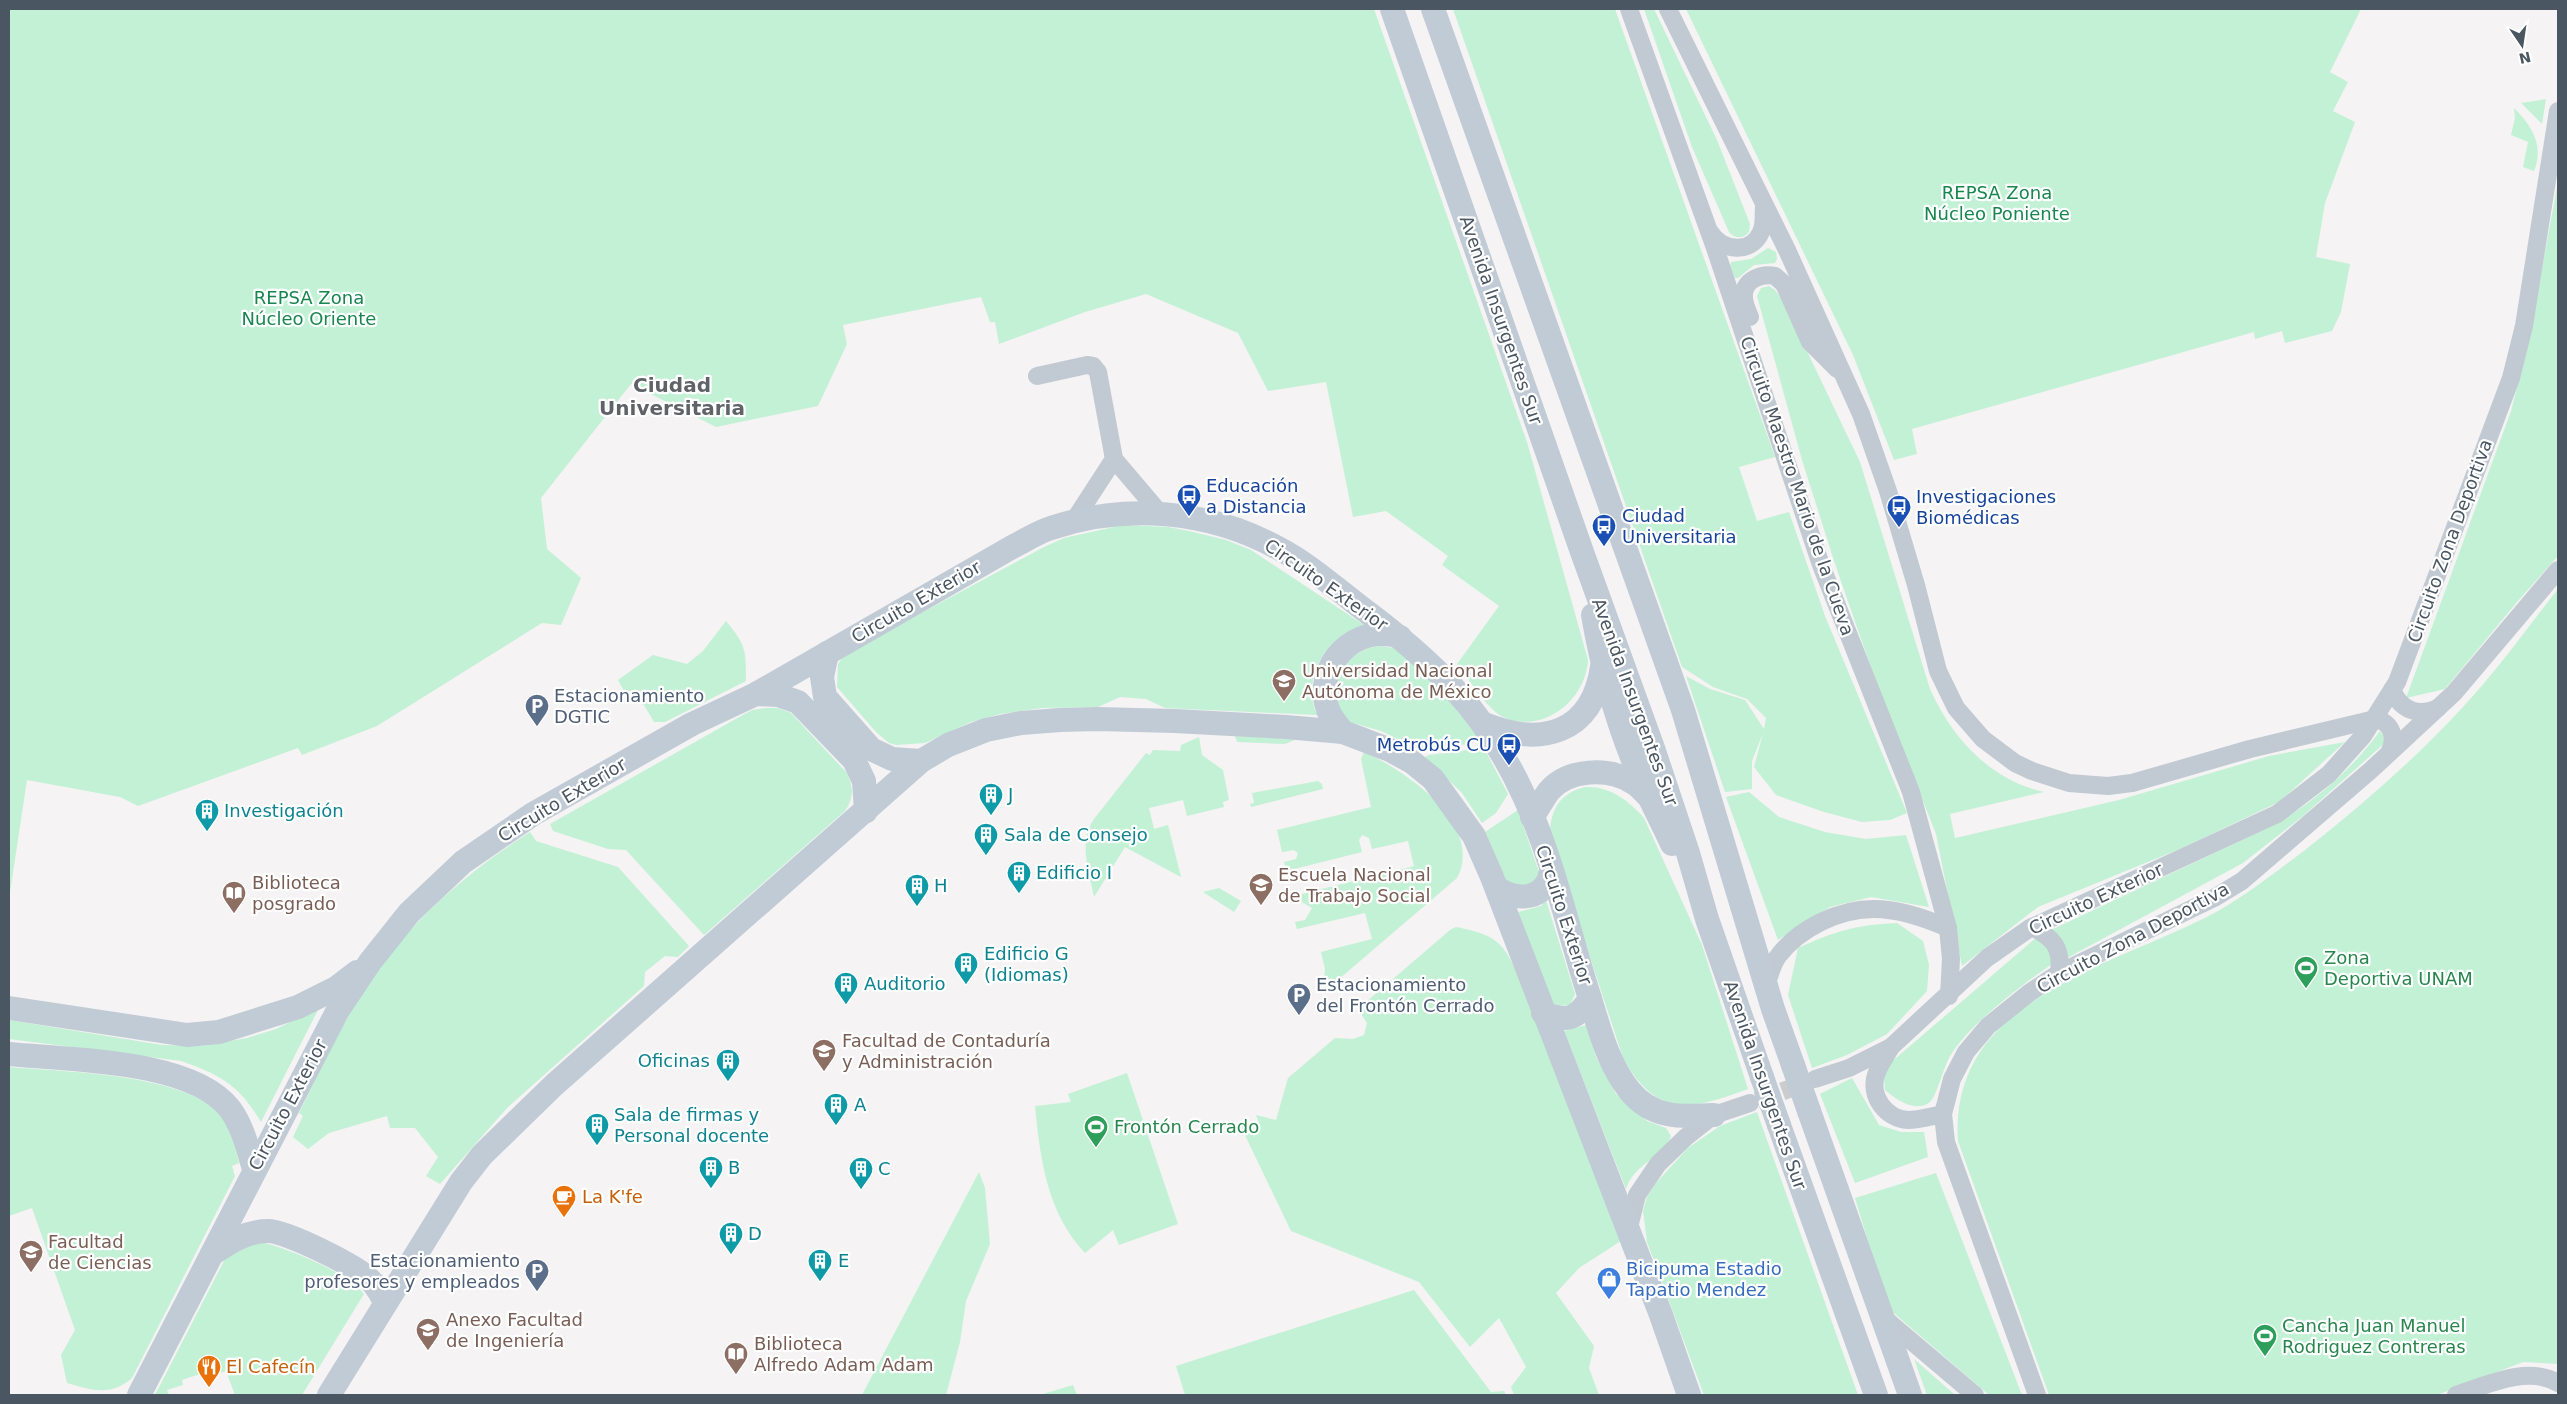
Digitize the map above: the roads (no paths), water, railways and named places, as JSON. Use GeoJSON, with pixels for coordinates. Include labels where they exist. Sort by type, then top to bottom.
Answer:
{"type":"FeatureCollection","features":[{"type":"Feature","properties":{"kind":"street","name":"Avenida Insurgentes Sur"},"geometry":{"type":"LineString","coordinates":[[1392,9],[1582,552],[1660,767],[1707,919],[1876,1395]]}},
{"type":"Feature","properties":{"kind":"street","name":"Avenida Insurgentes Sur"},"geometry":{"type":"LineString","coordinates":[[1433,9],[1683,710],[1793,1065],[1910,1395]]}},
{"type":"Feature","properties":{"kind":"street","name":"Circuito Maestro Mario de la Cueva"},"geometry":{"type":"LineString","coordinates":[[1629,9],[1770,409],[1821,565],[1911,792],[1948,928],[1951,959],[1949,996]]}},
{"type":"Feature","properties":{"kind":"street"},"geometry":{"type":"LineString","coordinates":[[1668,9],[1764,207],[1787,250],[1844,374],[1864,422],[1888,491],[1916,585],[1938,671],[1956,708],[1983,739],[2007,757],[2032,771],[2070,783],[2089,786],[2132,783],[2250,750],[2375,719],[2386,723],[2392,733],[2392,746],[2389,753]]}},
{"type":"Feature","properties":{"kind":"street","name":"Circuito Zona Deportiva"},"geometry":{"type":"LineString","coordinates":[[2375,719],[2392,690],[2512,378],[2527,310],[2558,112]]}},
{"type":"Feature","properties":{"kind":"street"},"geometry":{"type":"LineString","coordinates":[[1707,227],[1716,241],[1723,246],[1738,248],[1746,246],[1758,237],[1762,230],[1764,207]]}},
{"type":"Feature","properties":{"kind":"street"},"geometry":{"type":"LineString","coordinates":[[1770,409],[1772,382],[1744,295],[1746,287],[1757,277],[1771,275],[1782,281],[1810,342],[1830,363],[1844,374]]}},
{"type":"Feature","properties":{"kind":"street"},"geometry":{"type":"LineString","coordinates":[[1037,376],[1086,365],[1093,366],[1098,372],[1114,460],[1160,512]]}},
{"type":"Feature","properties":{"kind":"street"},"geometry":{"type":"LineString","coordinates":[[1072,522],[1114,460]]}},
{"type":"Feature","properties":{"kind":"street","name":"Circuito Exterior"},"geometry":{"type":"LineString","coordinates":[[139,1395],[338,1010],[370,962],[409,913],[463,862],[533,814],[692,724],[756,694],[1014,546],[1048,528],[1115,513],[1160,512],[1221,524],[1281,549],[1402,638],[1448,680],[1484,724],[1524,796],[1551,871],[1606,1051],[1629,1090],[1652,1110],[1678,1118],[1714,1116],[1750,1103]]}},
{"type":"Feature","properties":{"kind":"street"},"geometry":{"type":"LineString","coordinates":[[1582,552],[1602,667],[1613,707],[1647,794],[1707,919]]}},
{"type":"Feature","properties":{"kind":"street","name":"Circuito Zona Deportiva"},"geometry":{"type":"LineString","coordinates":[[2037,1395],[1946,1142],[1943,1114],[1952,1079],[1976,1038],[2029,993],[2059,973],[2214,898],[2242,881],[2389,753],[2454,693],[2558,570]]}},
{"type":"Feature","properties":{"kind":"street"},"geometry":{"type":"LineString","coordinates":[[1343,732],[1332,718],[1326,699],[1327,676],[1337,656],[1344,647],[1361,637],[1381,633],[1402,638]]}},
{"type":"Feature","properties":{"kind":"street"},"geometry":{"type":"LineString","coordinates":[[827,653],[822,677],[825,697],[871,749],[892,759],[921,761]]}},
{"type":"Feature","properties":{"kind":"street"},"geometry":{"type":"LineString","coordinates":[[1484,724],[1504,731],[1534,736],[1558,730],[1568,725],[1587,708],[1599,685],[1602,667]]}},
{"type":"Feature","properties":{"kind":"street"},"geometry":{"type":"LineString","coordinates":[[2392,690],[2408,709],[2423,712],[2438,708]]}},
{"type":"Feature","properties":{"kind":"street"},"geometry":{"type":"LineString","coordinates":[[756,694],[778,695],[798,702],[854,760],[864,781],[866,811]]}},
{"type":"Feature","properties":{"kind":"street"},"geometry":{"type":"LineString","coordinates":[[329,1395],[461,1182],[482,1155],[554,1085],[921,761],[948,745],[986,730],[1021,723],[1097,719],[1183,721],[1343,732],[1390,750],[1412,762],[1433,779],[1474,836],[1497,888],[1543,1014],[1689,1395]]}},
{"type":"Feature","properties":{"kind":"street","name":"Circuito Exterior"},"geometry":{"type":"LineString","coordinates":[[1815,1079],[1849,1068],[1891,1047],[1949,996],[1987,958],[2032,927],[2277,814],[2329,774],[2375,719]]}},
{"type":"Feature","properties":{"kind":"street"},"geometry":{"type":"LineString","coordinates":[[1532,817],[1550,790],[1560,781],[1579,774],[1594,772],[1616,775],[1632,782],[1647,794]]}},
{"type":"Feature","properties":{"kind":"street"},"geometry":{"type":"LineString","coordinates":[[1497,888],[1516,897],[1531,896],[1542,890],[1547,884],[1551,871]]}},
{"type":"Feature","properties":{"kind":"street"},"geometry":{"type":"LineString","coordinates":[[1767,983],[1778,956],[1798,936],[1829,917],[1873,909],[1902,913],[1948,928]]}},
{"type":"Feature","properties":{"kind":"street"},"geometry":{"type":"LineString","coordinates":[[2032,927],[2050,937],[2056,943],[2061,960],[2059,973]]}},
{"type":"Feature","properties":{"kind":"street"},"geometry":{"type":"LineString","coordinates":[[9,1008],[187,1035],[219,1032],[298,1007],[336,988],[370,962]]}},
{"type":"Feature","properties":{"kind":"street"},"geometry":{"type":"LineString","coordinates":[[1543,1014],[1561,1020],[1579,1014],[1590,999]]}},
{"type":"Feature","properties":{"kind":"street"},"geometry":{"type":"LineString","coordinates":[[1891,1047],[1880,1068],[1875,1083],[1875,1091],[1881,1106],[1893,1116],[1908,1120],[1943,1114]]}},
{"type":"Feature","properties":{"kind":"street"},"geometry":{"type":"LineString","coordinates":[[9,1054],[152,1068],[187,1079],[216,1095],[230,1110],[244,1133],[254,1170]]}},
{"type":"Feature","properties":{"kind":"street","name":"Circuito Exterior"},"geometry":{"type":"LineString","coordinates":[[1628,1232],[1637,1195],[1648,1177],[1686,1137],[1714,1116]]}},
{"type":"Feature","properties":{"kind":"street"},"geometry":{"type":"LineString","coordinates":[[212,1254],[237,1238],[254,1232],[269,1230],[282,1234],[352,1266],[370,1280],[385,1302]]}},
{"type":"Feature","properties":{"kind":"street"},"geometry":{"type":"LineString","coordinates":[[1882,1316],[1975,1395]]}},
{"type":"Feature","properties":{"kind":"street"},"geometry":{"type":"LineString","coordinates":[[2456,1395],[2523,1376],[2545,1377],[2558,1383]]}},
{"type":"Feature","properties":{"kind":"tunnel"},"geometry":{"type":"LineString","coordinates":[[1757,1101],[1810,1081]]}},
{"type":"Feature","properties":{"kind":"place","name":"Educación a Distancia"},"geometry":{"type":"Point","coordinates":[1189,517]}},
{"type":"Feature","properties":{"kind":"place","name":"Investigaciones Biomédicas"},"geometry":{"type":"Point","coordinates":[1899,528]}},
{"type":"Feature","properties":{"kind":"place","name":"Ciudad Universitaria"},"geometry":{"type":"Point","coordinates":[1604,547]}},
{"type":"Feature","properties":{"kind":"place","name":"Universidad Nacional Autónoma de México"},"geometry":{"type":"Point","coordinates":[1284,702]}},
{"type":"Feature","properties":{"kind":"place","name":"Estacionamiento DGTIC"},"geometry":{"type":"Point","coordinates":[537,727]}},
{"type":"Feature","properties":{"kind":"place","name":"Metrobús CU"},"geometry":{"type":"Point","coordinates":[1509,766]}},
{"type":"Feature","properties":{"kind":"place","name":"J"},"geometry":{"type":"Point","coordinates":[991,816]}},
{"type":"Feature","properties":{"kind":"place","name":"Investigación"},"geometry":{"type":"Point","coordinates":[207,832]}},
{"type":"Feature","properties":{"kind":"place","name":"Sala de Consejo"},"geometry":{"type":"Point","coordinates":[986,856]}},
{"type":"Feature","properties":{"kind":"place","name":"Edificio I"},"geometry":{"type":"Point","coordinates":[1019,894]}},
{"type":"Feature","properties":{"kind":"place","name":"Escuela Nacional de Trabajo Social"},"geometry":{"type":"Point","coordinates":[1261,906]}},
{"type":"Feature","properties":{"kind":"place","name":"H"},"geometry":{"type":"Point","coordinates":[917,907]}},
{"type":"Feature","properties":{"kind":"place","name":"Biblioteca posgrado"},"geometry":{"type":"Point","coordinates":[234,914]}},
{"type":"Feature","properties":{"kind":"place","name":"Edificio G (Idiomas)"},"geometry":{"type":"Point","coordinates":[966,985]}},
{"type":"Feature","properties":{"kind":"place","name":"Zona Deportiva UNAM"},"geometry":{"type":"Point","coordinates":[2306,989]}},
{"type":"Feature","properties":{"kind":"place","name":"Auditorio"},"geometry":{"type":"Point","coordinates":[846,1005]}},
{"type":"Feature","properties":{"kind":"place","name":"Estacionamiento del Frontón Cerrado"},"geometry":{"type":"Point","coordinates":[1299,1016]}},
{"type":"Feature","properties":{"kind":"place","name":"Facultad de Contaduría y Administración"},"geometry":{"type":"Point","coordinates":[824,1072]}},
{"type":"Feature","properties":{"kind":"place","name":"Oficinas"},"geometry":{"type":"Point","coordinates":[728,1082]}},
{"type":"Feature","properties":{"kind":"place","name":"A"},"geometry":{"type":"Point","coordinates":[836,1126]}},
{"type":"Feature","properties":{"kind":"place","name":"Sala de firmas y Personal docente"},"geometry":{"type":"Point","coordinates":[597,1146]}},
{"type":"Feature","properties":{"kind":"place","name":"Frontón Cerrado"},"geometry":{"type":"Point","coordinates":[1096,1148]}},
{"type":"Feature","properties":{"kind":"place","name":"B"},"geometry":{"type":"Point","coordinates":[711,1189]}},
{"type":"Feature","properties":{"kind":"place","name":"C"},"geometry":{"type":"Point","coordinates":[861,1190]}},
{"type":"Feature","properties":{"kind":"place","name":"La K'fe"},"geometry":{"type":"Point","coordinates":[564,1218]}},
{"type":"Feature","properties":{"kind":"place","name":"D"},"geometry":{"type":"Point","coordinates":[731,1255]}},
{"type":"Feature","properties":{"kind":"place","name":"Facultad de Ciencias"},"geometry":{"type":"Point","coordinates":[31,1273]}},
{"type":"Feature","properties":{"kind":"place","name":"E"},"geometry":{"type":"Point","coordinates":[820,1282]}},
{"type":"Feature","properties":{"kind":"place","name":"Estacionamiento profesores y empleados"},"geometry":{"type":"Point","coordinates":[537,1292]}},
{"type":"Feature","properties":{"kind":"place","name":"Bicipuma Estadio Tapatio Mendez"},"geometry":{"type":"Point","coordinates":[1609,1300]}},
{"type":"Feature","properties":{"kind":"place","name":"Anexo Facultad de Ingeniería"},"geometry":{"type":"Point","coordinates":[428,1351]}},
{"type":"Feature","properties":{"kind":"place","name":"Cancha Juan Manuel Rodriguez Contreras"},"geometry":{"type":"Point","coordinates":[2265,1357]}},
{"type":"Feature","properties":{"kind":"place","name":"Biblioteca Alfredo Adam Adam"},"geometry":{"type":"Point","coordinates":[736,1375]}},
{"type":"Feature","properties":{"kind":"place","name":"El Cafecín"},"geometry":{"type":"Point","coordinates":[209,1388]}},
{"type":"Feature","properties":{"kind":"district","name":"Ciudad Universitaria"},"geometry":{"type":"Point","coordinates":[672,396]}},
{"type":"Feature","properties":{"kind":"park label","name":"REPSA Zona Núcleo Poniente"},"geometry":{"type":"Point","coordinates":[1997,203]}},
{"type":"Feature","properties":{"kind":"park label","name":"REPSA Zona Núcleo Oriente"},"geometry":{"type":"Point","coordinates":[309,308]}}]}
